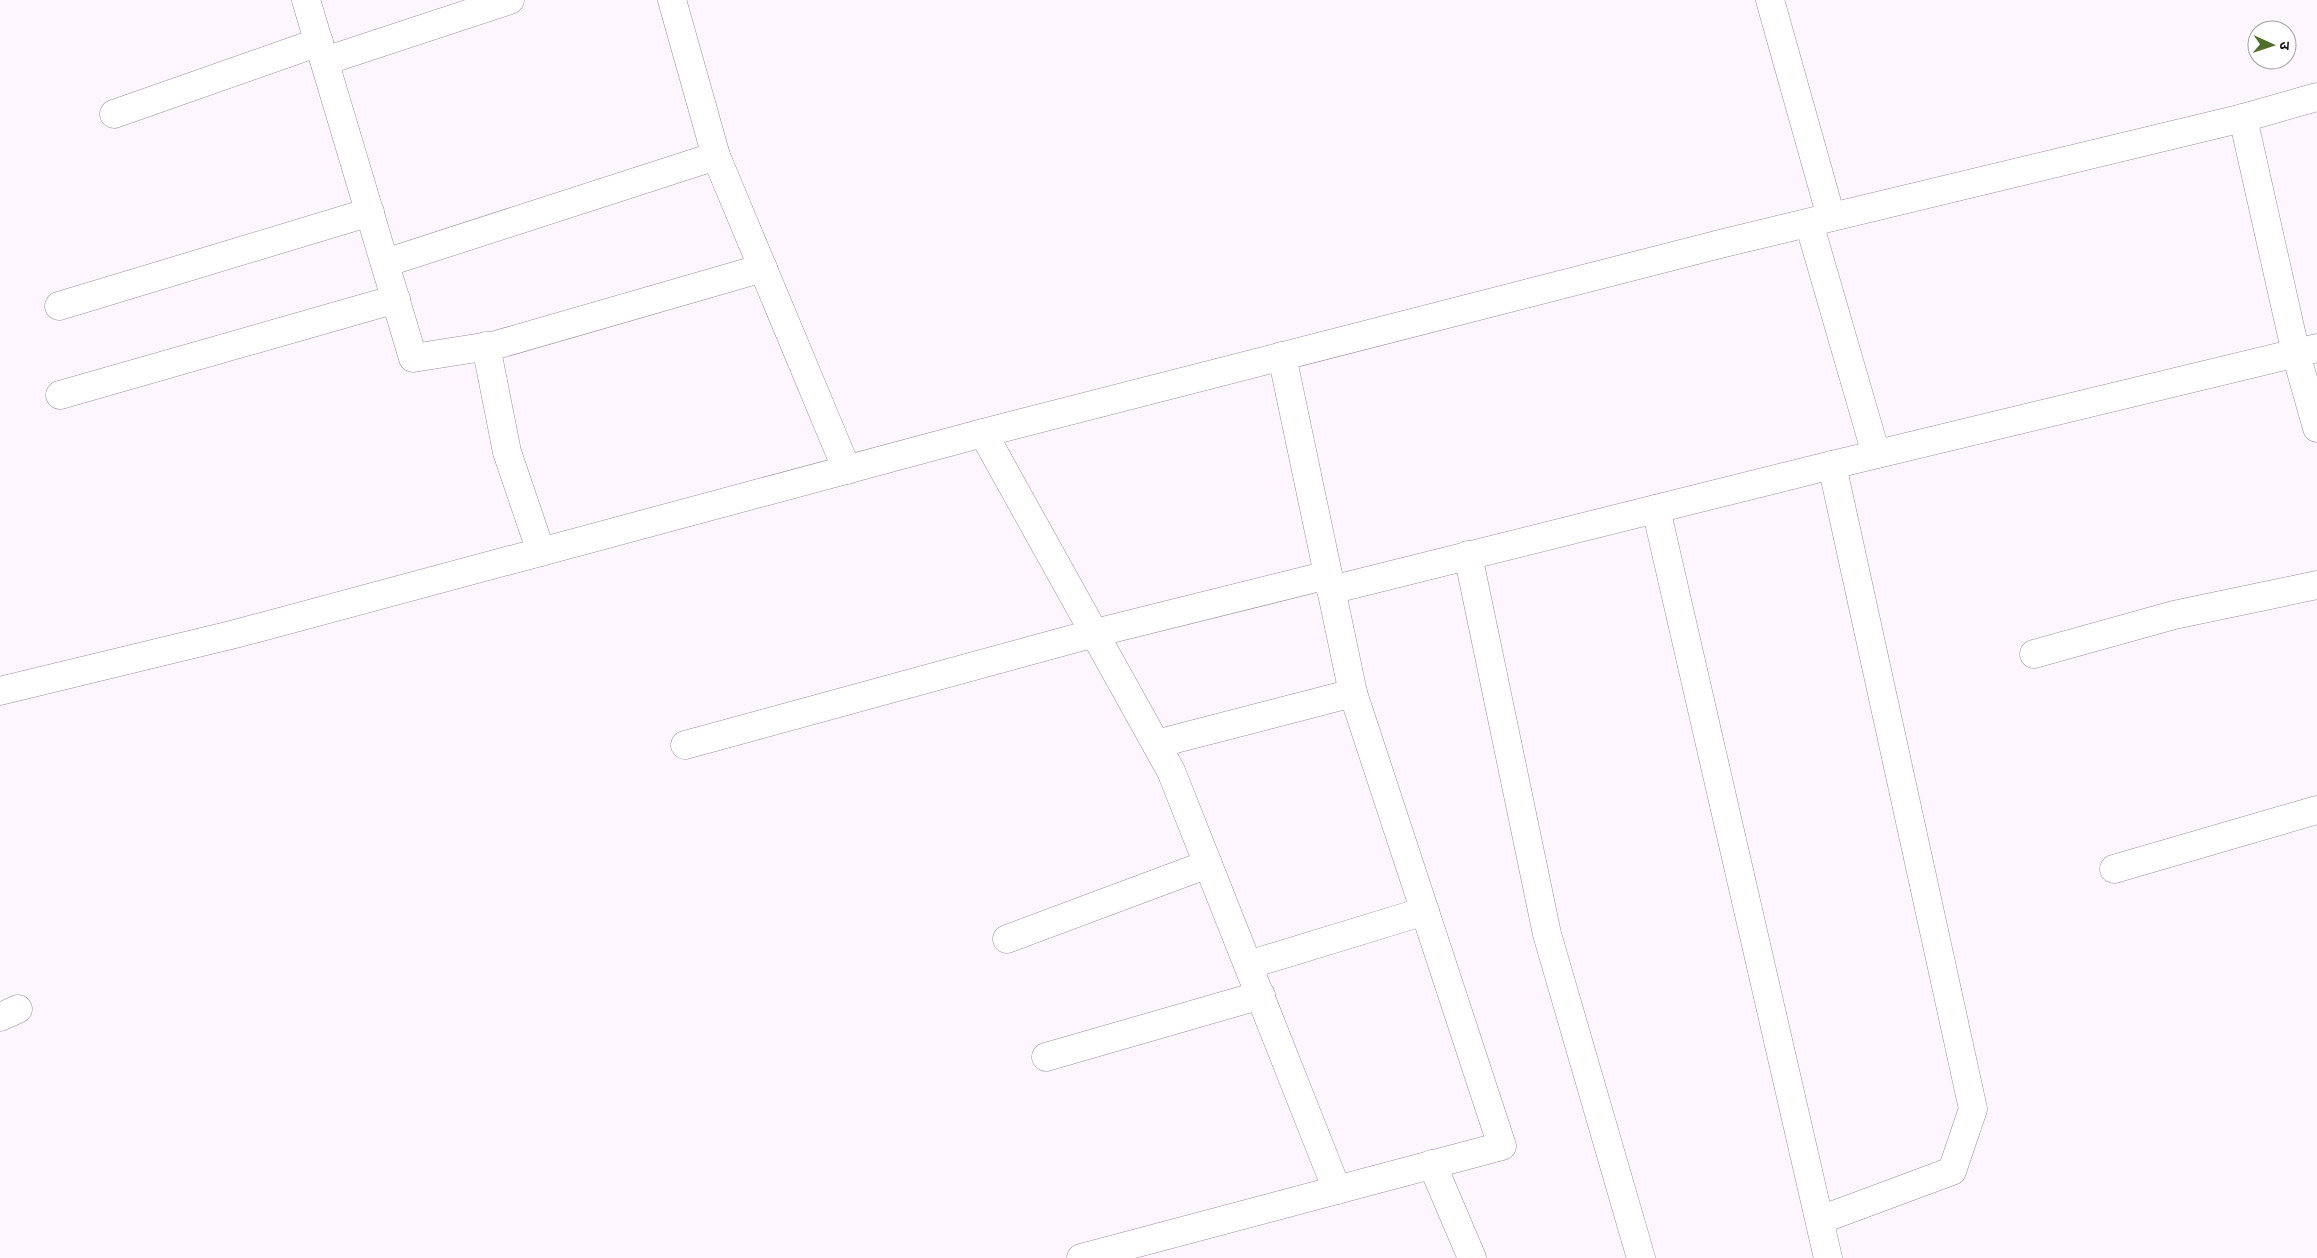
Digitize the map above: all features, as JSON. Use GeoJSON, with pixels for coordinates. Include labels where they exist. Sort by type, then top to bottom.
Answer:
{"type":"FeatureCollection","features":[{"type":"Feature","properties":{"kind":"street"},"geometry":{"type":"LineString","coordinates":[[306,0],[413,358],[486,346],[763,268]]}},
{"type":"Feature","properties":{"kind":"street"},"geometry":{"type":"LineString","coordinates":[[114,114],[322,51],[510,0]]}},
{"type":"Feature","properties":{"kind":"street"},"geometry":{"type":"LineString","coordinates":[[672,0],[716,156],[847,470]]}},
{"type":"Feature","properties":{"kind":"street"},"geometry":{"type":"LineString","coordinates":[[1770,0],[1876,454]]}},
{"type":"Feature","properties":{"kind":"street"},"geometry":{"type":"LineString","coordinates":[[0,690],[235,634],[1282,356],[1820,220],[2243,118],[2317,97]]}},
{"type":"Feature","properties":{"kind":"street"},"geometry":{"type":"LineString","coordinates":[[2243,118],[2306,351],[2317,428]]}},
{"type":"Feature","properties":{"kind":"street"},"geometry":{"type":"LineString","coordinates":[[385,263],[716,156]]}},
{"type":"Feature","properties":{"kind":"street"},"geometry":{"type":"LineString","coordinates":[[59,306],[370,212]]}},
{"type":"Feature","properties":{"kind":"street"},"geometry":{"type":"LineString","coordinates":[[60,395],[396,299]]}},
{"type":"Feature","properties":{"kind":"street"},"geometry":{"type":"LineString","coordinates":[[486,346],[507,452],[541,552]]}},
{"type":"Feature","properties":{"kind":"street"},"geometry":{"type":"LineString","coordinates":[[685,745],[1095,633],[1329,582],[1468,555],[1876,454],[2306,351]]}},
{"type":"Feature","properties":{"kind":"street"},"geometry":{"type":"LineString","coordinates":[[1081,1258],[1502,1146],[1353,693],[1282,356]]}},
{"type":"Feature","properties":{"kind":"street"},"geometry":{"type":"LineString","coordinates":[[983,434],[1171,771],[1337,1190]]}},
{"type":"Feature","properties":{"kind":"street"},"geometry":{"type":"LineString","coordinates":[[1820,1220],[1952,1171],[1973,1110],[1832,465]]}},
{"type":"Feature","properties":{"kind":"street"},"geometry":{"type":"LineString","coordinates":[[1656,509],[1828,1258]]}},
{"type":"Feature","properties":{"kind":"street"},"geometry":{"type":"LineString","coordinates":[[1468,555],[1547,934],[1641,1258]]}},
{"type":"Feature","properties":{"kind":"street"},"geometry":{"type":"LineString","coordinates":[[2034,654],[2174,615],[2317,585]]}},
{"type":"Feature","properties":{"kind":"street"},"geometry":{"type":"LineString","coordinates":[[1156,744],[1353,693]]}},
{"type":"Feature","properties":{"kind":"street"},"geometry":{"type":"LineString","coordinates":[[2114,868],[2317,810]]}},
{"type":"Feature","properties":{"kind":"street"},"geometry":{"type":"LineString","coordinates":[[1007,939],[1208,864]]}},
{"type":"Feature","properties":{"kind":"street"},"geometry":{"type":"LineString","coordinates":[[1248,966],[1425,911]]}},
{"type":"Feature","properties":{"kind":"street"},"geometry":{"type":"LineString","coordinates":[[1046,1057],[1260,995]]}},
{"type":"Feature","properties":{"kind":"street"},"geometry":{"type":"LineString","coordinates":[[1432,1164],[1472,1258]]}}]}
